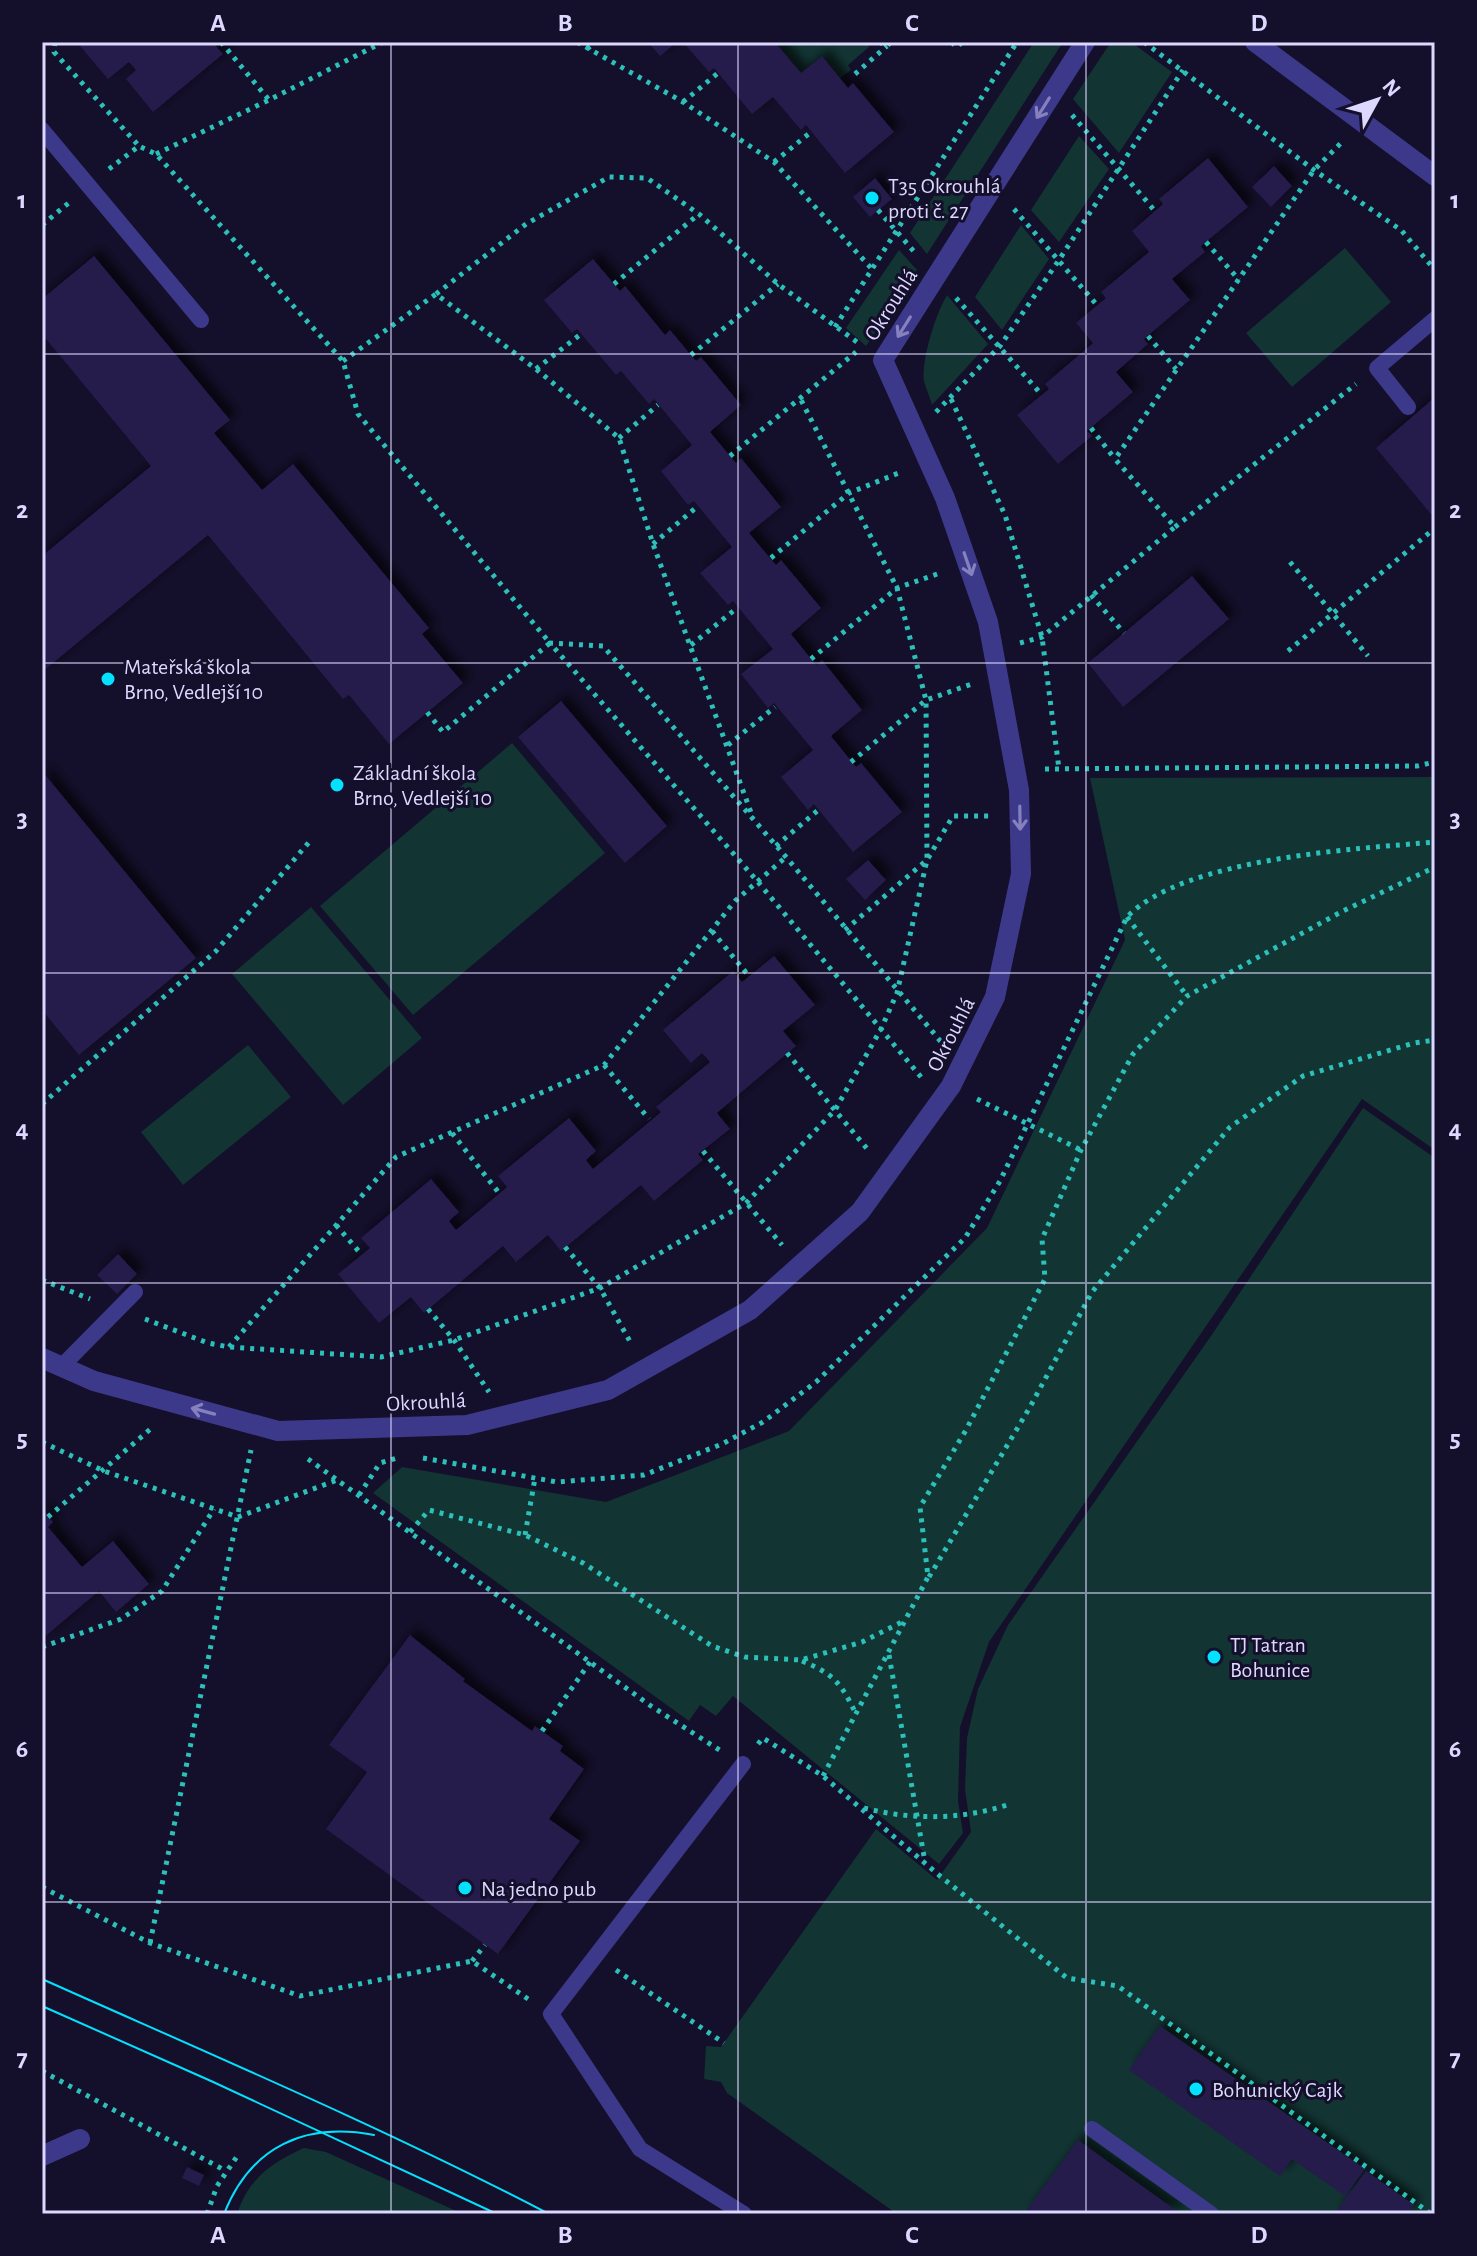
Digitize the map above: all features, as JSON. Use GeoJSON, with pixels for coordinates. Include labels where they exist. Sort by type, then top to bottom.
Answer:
{"type":"FeatureCollection","features":[{"type":"Feature","properties":{"kind":"street","name":"Okrouhlá"},"geometry":{"type":"LineString","coordinates":[[42,1358],[94,1381],[278,1431],[467,1425],[608,1390],[645,1370],[750,1310],[860,1212],[946,1093],[995,997],[1021,874],[1019,790],[988,622],[945,498],[883,360],[1085,42]]}},
{"type":"Feature","properties":{"kind":"street"},"geometry":{"type":"LineString","coordinates":[[1255,42],[1435,176]]}},
{"type":"Feature","properties":{"kind":"street"},"geometry":{"type":"LineString","coordinates":[[42,2156],[80,2139]]}},
{"type":"Feature","properties":{"kind":"lane"},"geometry":{"type":"LineString","coordinates":[[42,130],[201,320]]}},
{"type":"Feature","properties":{"kind":"lane"},"geometry":{"type":"LineString","coordinates":[[1408,407],[1377,368],[1435,319]]}},
{"type":"Feature","properties":{"kind":"lane"},"geometry":{"type":"LineString","coordinates":[[61,1367],[135,1292]]}},
{"type":"Feature","properties":{"kind":"lane"},"geometry":{"type":"LineString","coordinates":[[743,1764],[551,2014],[640,2149],[744,2214]]}},
{"type":"Feature","properties":{"kind":"lane"},"geometry":{"type":"LineString","coordinates":[[1092,2129],[1211,2214]]}},
{"type":"Feature","properties":{"kind":"path"},"geometry":{"type":"LineString","coordinates":[[55,42],[54,52],[139,146],[156,154],[343,361],[358,414],[881,1029],[946,1093],[1027,1123],[1081,1150]]}},
{"type":"Feature","properties":{"kind":"path"},"geometry":{"type":"LineString","coordinates":[[221,42],[269,100]]}},
{"type":"Feature","properties":{"kind":"path"},"geometry":{"type":"LineString","coordinates":[[156,154],[383,42]]}},
{"type":"Feature","properties":{"kind":"path"},"geometry":{"type":"LineString","coordinates":[[577,42],[683,102],[774,162],[872,269]]}},
{"type":"Feature","properties":{"kind":"path"},"geometry":{"type":"LineString","coordinates":[[587,49],[595,42]]}},
{"type":"Feature","properties":{"kind":"path"},"geometry":{"type":"LineString","coordinates":[[879,42],[889,44]]}},
{"type":"Feature","properties":{"kind":"path"},"geometry":{"type":"LineString","coordinates":[[952,42],[956,47],[963,42]]}},
{"type":"Feature","properties":{"kind":"path"},"geometry":{"type":"LineString","coordinates":[[835,327],[1017,42]]}},
{"type":"Feature","properties":{"kind":"path"},"geometry":{"type":"LineString","coordinates":[[1144,42],[1314,170],[1401,230],[1435,270]]}},
{"type":"Feature","properties":{"kind":"path"},"geometry":{"type":"LineString","coordinates":[[855,74],[889,44]]}},
{"type":"Feature","properties":{"kind":"path"},"geometry":{"type":"LineString","coordinates":[[915,431],[951,399],[1000,346],[1183,70]]}},
{"type":"Feature","properties":{"kind":"path"},"geometry":{"type":"LineString","coordinates":[[683,102],[718,73]]}},
{"type":"Feature","properties":{"kind":"path"},"geometry":{"type":"LineString","coordinates":[[1052,93],[1155,211]]}},
{"type":"Feature","properties":{"kind":"path"},"geometry":{"type":"LineString","coordinates":[[1115,459],[1314,170],[1364,121]]}},
{"type":"Feature","properties":{"kind":"path"},"geometry":{"type":"LineString","coordinates":[[774,162],[811,132]]}},
{"type":"Feature","properties":{"kind":"path"},"geometry":{"type":"LineString","coordinates":[[113,165],[139,146]]}},
{"type":"Feature","properties":{"kind":"path"},"geometry":{"type":"LineString","coordinates":[[343,361],[526,224],[609,177],[647,178],[699,214],[778,284],[863,346],[730,456]]}},
{"type":"Feature","properties":{"kind":"path"},"geometry":{"type":"LineString","coordinates":[[994,186],[1097,305]]}},
{"type":"Feature","properties":{"kind":"path"},"geometry":{"type":"LineString","coordinates":[[878,210],[1042,395]]}},
{"type":"Feature","properties":{"kind":"path"},"geometry":{"type":"LineString","coordinates":[[614,284],[699,214]]}},
{"type":"Feature","properties":{"kind":"path"},"geometry":{"type":"LineString","coordinates":[[1206,242],[1239,280]]}},
{"type":"Feature","properties":{"kind":"path"},"geometry":{"type":"LineString","coordinates":[[691,355],[778,284]]}},
{"type":"Feature","properties":{"kind":"path"},"geometry":{"type":"LineString","coordinates":[[436,294],[536,369],[619,438],[653,544],[755,822]]}},
{"type":"Feature","properties":{"kind":"path"},"geometry":{"type":"LineString","coordinates":[[536,369],[581,334]]}},
{"type":"Feature","properties":{"kind":"path"},"geometry":{"type":"LineString","coordinates":[[1148,336],[1176,370]]}},
{"type":"Feature","properties":{"kind":"path"},"geometry":{"type":"LineString","coordinates":[[994,651],[1042,637],[1175,527],[1377,368]]}},
{"type":"Feature","properties":{"kind":"path"},"geometry":{"type":"LineString","coordinates":[[42,1280],[208,1343],[381,1357],[454,1340],[600,1288],[746,1203],[835,1110],[881,1029],[897,993],[927,860],[926,700],[897,588],[800,398]]}},
{"type":"Feature","properties":{"kind":"path"},"geometry":{"type":"LineString","coordinates":[[951,399],[1005,515],[1042,637],[1059,769]]}},
{"type":"Feature","properties":{"kind":"path"},"geometry":{"type":"LineString","coordinates":[[619,438],[658,405]]}},
{"type":"Feature","properties":{"kind":"path"},"geometry":{"type":"LineString","coordinates":[[1091,428],[1175,527]]}},
{"type":"Feature","properties":{"kind":"path"},"geometry":{"type":"LineString","coordinates":[[771,558],[849,493],[928,461]]}},
{"type":"Feature","properties":{"kind":"path"},"geometry":{"type":"LineString","coordinates":[[653,544],[698,506]]}},
{"type":"Feature","properties":{"kind":"path"},"geometry":{"type":"LineString","coordinates":[[1288,651],[1435,528]]}},
{"type":"Feature","properties":{"kind":"path"},"geometry":{"type":"LineString","coordinates":[[1290,562],[1368,656]]}},
{"type":"Feature","properties":{"kind":"path"},"geometry":{"type":"LineString","coordinates":[[811,659],[897,588],[968,563]]}},
{"type":"Feature","properties":{"kind":"path"},"geometry":{"type":"LineString","coordinates":[[1091,595],[1124,633]]}},
{"type":"Feature","properties":{"kind":"path"},"geometry":{"type":"LineString","coordinates":[[691,645],[737,608]]}},
{"type":"Feature","properties":{"kind":"path"},"geometry":{"type":"LineString","coordinates":[[427,712],[443,732],[550,643],[603,646],[961,1065]]}},
{"type":"Feature","properties":{"kind":"path"},"geometry":{"type":"LineString","coordinates":[[851,762],[926,700],[999,675]]}},
{"type":"Feature","properties":{"kind":"path"},"geometry":{"type":"LineString","coordinates":[[728,745],[775,707]]}},
{"type":"Feature","properties":{"kind":"path"},"geometry":{"type":"LineString","coordinates":[[845,930],[927,860],[953,816],[992,816],[1037,770],[1417,766],[1435,762]]}},
{"type":"Feature","properties":{"kind":"path"},"geometry":{"type":"LineString","coordinates":[[776,846],[817,811]]}},
{"type":"Feature","properties":{"kind":"path"},"geometry":{"type":"LineString","coordinates":[[42,1104],[216,951],[310,841]]}},
{"type":"Feature","properties":{"kind":"path"},"geometry":{"type":"LineString","coordinates":[[359,1495],[380,1463],[408,1456],[557,1482],[644,1475],[722,1444],[763,1422],[827,1373],[965,1238],[1000,1181],[1127,917],[1141,902],[1201,875],[1325,851],[1435,842]]}},
{"type":"Feature","properties":{"kind":"path"},"geometry":{"type":"LineString","coordinates":[[229,1347],[396,1157],[604,1065],[735,901],[786,857]]}},
{"type":"Feature","properties":{"kind":"path"},"geometry":{"type":"LineString","coordinates":[[928,1577],[920,1507],[966,1430],[1045,1279],[1042,1239],[1081,1150],[1133,1054],[1187,996],[1341,912],[1435,867]]}},
{"type":"Feature","properties":{"kind":"path"},"geometry":{"type":"LineString","coordinates":[[1127,917],[1187,996]]}},
{"type":"Feature","properties":{"kind":"path"},"geometry":{"type":"LineString","coordinates":[[712,931],[748,975]]}},
{"type":"Feature","properties":{"kind":"path"},"geometry":{"type":"LineString","coordinates":[[823,1776],[928,1577],[1030,1407],[1092,1292],[1230,1127],[1303,1076],[1414,1043],[1435,1040]]}},
{"type":"Feature","properties":{"kind":"path"},"geometry":{"type":"LineString","coordinates":[[787,1053],[888,1173]]}},
{"type":"Feature","properties":{"kind":"path"},"geometry":{"type":"LineString","coordinates":[[604,1065],[649,1119]]}},
{"type":"Feature","properties":{"kind":"path"},"geometry":{"type":"LineString","coordinates":[[452,1133],[499,1193]]}},
{"type":"Feature","properties":{"kind":"path"},"geometry":{"type":"LineString","coordinates":[[703,1151],[800,1266]]}},
{"type":"Feature","properties":{"kind":"path"},"geometry":{"type":"LineString","coordinates":[[336,1225],[361,1254]]}},
{"type":"Feature","properties":{"kind":"path"},"geometry":{"type":"LineString","coordinates":[[565,1247],[600,1288],[645,1370]]}},
{"type":"Feature","properties":{"kind":"path"},"geometry":{"type":"LineString","coordinates":[[428,1309],[454,1340],[504,1416]]}},
{"type":"Feature","properties":{"kind":"path"},"geometry":{"type":"LineString","coordinates":[[48,1517],[179,1404]]}},
{"type":"Feature","properties":{"kind":"path"},"geometry":{"type":"LineString","coordinates":[[150,1943],[257,1425]]}},
{"type":"Feature","properties":{"kind":"path"},"geometry":{"type":"LineString","coordinates":[[278,1431],[337,1480],[691,1734]]}},
{"type":"Feature","properties":{"kind":"path"},"geometry":{"type":"LineString","coordinates":[[42,1442],[104,1471],[238,1517],[337,1480]]}},
{"type":"Feature","properties":{"kind":"path"},"geometry":{"type":"LineString","coordinates":[[525,1535],[535,1478]]}},
{"type":"Feature","properties":{"kind":"path"},"geometry":{"type":"LineString","coordinates":[[42,1647],[121,1619],[162,1591],[214,1509]]}},
{"type":"Feature","properties":{"kind":"path"},"geometry":{"type":"LineString","coordinates":[[410,1532],[429,1510],[525,1535],[583,1563],[712,1646],[745,1657],[801,1660],[862,1642],[906,1619]]}},
{"type":"Feature","properties":{"kind":"path"},"geometry":{"type":"LineString","coordinates":[[888,1654],[925,1862]]}},
{"type":"Feature","properties":{"kind":"path"},"geometry":{"type":"LineString","coordinates":[[801,1660],[830,1673],[856,1714]]}},
{"type":"Feature","properties":{"kind":"path"},"geometry":{"type":"LineString","coordinates":[[542,1731],[590,1662]]}},
{"type":"Feature","properties":{"kind":"path"},"geometry":{"type":"LineString","coordinates":[[743,1764],[763,1738],[823,1776],[1067,1978],[1118,1986],[1431,2214]]}},
{"type":"Feature","properties":{"kind":"path"},"geometry":{"type":"LineString","coordinates":[[859,1806],[894,1816],[917,1816],[969,1814],[1007,1805]]}},
{"type":"Feature","properties":{"kind":"path"},"geometry":{"type":"LineString","coordinates":[[42,1887],[150,1943],[300,1996],[472,1961],[485,1945]]}},
{"type":"Feature","properties":{"kind":"path"},"geometry":{"type":"LineString","coordinates":[[472,1961],[551,2014]]}},
{"type":"Feature","properties":{"kind":"path"},"geometry":{"type":"LineString","coordinates":[[642,1988],[724,2043]]}},
{"type":"Feature","properties":{"kind":"path"},"geometry":{"type":"LineString","coordinates":[[42,2071],[226,2171]]}},
{"type":"Feature","properties":{"kind":"path"},"geometry":{"type":"LineString","coordinates":[[207,2214],[226,2171],[238,2155]]}},
{"type":"Feature","properties":{"kind":"green space"},"geometry":{"type":"Polygon","coordinates":[[[775,42],[867,42],[869,47],[848,65],[851,70],[840,78],[822,56],[801,73],[775,42]]]}},
{"type":"Feature","properties":{"kind":"green space"},"geometry":{"type":"Polygon","coordinates":[[[1034,42],[1063,42],[927,254],[910,233],[1034,42]]]}},
{"type":"Feature","properties":{"kind":"green space"},"geometry":{"type":"Polygon","coordinates":[[[1111,42],[1131,42],[1172,72],[1119,153],[1073,99],[1111,42]]]}},
{"type":"Feature","properties":{"kind":"green space"},"geometry":{"type":"Polygon","coordinates":[[[1079,136],[1109,169],[1059,242],[1031,210],[1079,136]]]}},
{"type":"Feature","properties":{"kind":"green space"},"geometry":{"type":"Polygon","coordinates":[[[1021,225],[1049,259],[1002,330],[975,297],[1021,225]]]}},
{"type":"Feature","properties":{"kind":"green space"},"geometry":{"type":"Polygon","coordinates":[[[1345,248],[1391,302],[1292,387],[1246,333],[1345,248]]]}},
{"type":"Feature","properties":{"kind":"green space"},"geometry":{"type":"Polygon","coordinates":[[[899,250],[917,270],[866,346],[846,328],[899,250]]]}},
{"type":"Feature","properties":{"kind":"green space"},"geometry":{"type":"Polygon","coordinates":[[[947,295],[988,344],[932,405],[924,381],[925,361],[934,325],[947,295]]]}},
{"type":"Feature","properties":{"kind":"green space"},"geometry":{"type":"Polygon","coordinates":[[[512,743],[605,853],[413,1015],[320,906],[512,743]]]}},
{"type":"Feature","properties":{"kind":"green space"},"geometry":{"type":"Polygon","coordinates":[[[1435,777],[1435,1150],[1362,1099],[989,1642],[960,1727],[958,1801],[963,1833],[939,1864],[733,1696],[716,1716],[700,1705],[689,1721],[373,1493],[402,1467],[606,1502],[789,1431],[987,1228],[1125,940],[1090,778],[1435,777]]]}},
{"type":"Feature","properties":{"kind":"green space"},"geometry":{"type":"Polygon","coordinates":[[[311,907],[422,1038],[343,1105],[232,974],[311,907]]]}},
{"type":"Feature","properties":{"kind":"green space"},"geometry":{"type":"Polygon","coordinates":[[[248,1045],[291,1097],[183,1185],[141,1132],[248,1045]]]}},
{"type":"Feature","properties":{"kind":"green space","name":"TJ Tatran Bohunice"},"geometry":{"type":"Polygon","coordinates":[[[1363,1108],[1435,1158],[1435,2214],[897,2214],[727,2093],[721,2082],[704,2079],[706,2046],[721,2047],[876,1829],[937,1880],[971,1832],[965,1789],[967,1738],[978,1689],[1008,1625],[1211,1336],[1363,1108]]]}},
{"type":"Feature","properties":{"kind":"green space"},"geometry":{"type":"Polygon","coordinates":[[[304,2148],[326,2152],[463,2214],[237,2214],[248,2191],[263,2173],[304,2148]]]}},
{"type":"Feature","properties":{"kind":"building"},"geometry":{"type":"Polygon","coordinates":[[[84,42],[216,42],[214,44],[223,54],[153,112],[126,79],[136,70],[129,62],[108,79],[80,46],[84,42]]]}},
{"type":"Feature","properties":{"kind":"building"},"geometry":{"type":"Polygon","coordinates":[[[648,42],[677,42],[660,56],[648,42]]]}},
{"type":"Feature","properties":{"kind":"building"},"geometry":{"type":"Polygon","coordinates":[[[683,42],[775,42],[801,73],[822,56],[848,88],[853,83],[894,132],[845,173],[806,125],[801,130],[773,97],[752,114],[714,68],[709,72],[683,42]]]}},
{"type":"Feature","properties":{"kind":"building"},"geometry":{"type":"Polygon","coordinates":[[[1208,158],[1248,207],[1201,246],[1205,252],[1172,279],[1190,300],[1144,339],[1148,344],[1116,372],[1133,392],[1087,431],[1092,436],[1058,464],[1017,415],[1049,389],[1045,384],[1093,343],[1076,323],[1106,298],[1101,292],[1149,252],[1132,231],[1163,204],[1159,199],[1208,158]]]}},
{"type":"Feature","properties":{"kind":"building"},"geometry":{"type":"Polygon","coordinates":[[[1274,166],[1292,186],[1271,207],[1252,187],[1274,166]]]}},
{"type":"Feature","properties":{"kind":"building","name":"T35 Okrouhlá proti č. 27"},"geometry":{"type":"Polygon","coordinates":[[[875,178],[892,199],[870,217],[853,197],[875,178]]]}},
{"type":"Feature","properties":{"kind":"building"},"geometry":{"type":"Polygon","coordinates":[[[94,256],[230,420],[214,433],[262,490],[293,464],[429,628],[422,634],[463,683],[389,744],[349,695],[343,699],[208,535],[42,672],[42,556],[151,466],[42,334],[42,299],[94,256]]]}},
{"type":"Feature","properties":{"kind":"building"},"geometry":{"type":"Polygon","coordinates":[[[593,259],[620,291],[625,286],[665,335],[670,330],[696,361],[701,357],[741,405],[710,432],[736,463],[741,458],[781,507],[749,533],[776,565],[781,560],[821,608],[791,634],[816,665],[822,660],[862,710],[831,736],[856,767],[861,763],[902,812],[853,852],[814,804],[808,810],[781,777],[813,750],[774,703],[768,708],[741,674],[773,649],[733,601],[728,605],[700,573],[732,547],[694,501],[688,505],[661,471],[692,445],[654,399],[649,404],[621,371],[616,375],[577,329],[572,333],[544,300],[593,259]]]}},
{"type":"Feature","properties":{"kind":"building"},"geometry":{"type":"Polygon","coordinates":[[[1435,397],[1435,519],[1376,448],[1435,397]]]}},
{"type":"Feature","properties":{"kind":"building"},"geometry":{"type":"Polygon","coordinates":[[[1192,576],[1229,619],[1123,707],[1088,663],[1192,576]]]}},
{"type":"Feature","properties":{"kind":"building"},"geometry":{"type":"Polygon","coordinates":[[[561,701],[667,826],[625,863],[518,737],[561,701]]]}},
{"type":"Feature","properties":{"kind":"building"},"geometry":{"type":"Polygon","coordinates":[[[42,771],[196,958],[79,1055],[42,1010],[42,771]]]}},
{"type":"Feature","properties":{"kind":"building"},"geometry":{"type":"Polygon","coordinates":[[[868,860],[886,880],[865,900],[846,879],[868,860]]]}},
{"type":"Feature","properties":{"kind":"building"},"geometry":{"type":"Polygon","coordinates":[[[774,956],[815,1005],[783,1031],[796,1046],[717,1113],[730,1129],[698,1154],[703,1160],[654,1201],[641,1185],[561,1251],[548,1235],[516,1262],[503,1246],[424,1313],[411,1297],[379,1323],[338,1274],[370,1248],[361,1238],[431,1179],[459,1212],[449,1221],[456,1230],[507,1187],[498,1176],[569,1118],[596,1151],[586,1160],[593,1169],[661,1112],[656,1107],[710,1062],[702,1053],[691,1063],[663,1030],[733,971],[742,982],[774,956]]]}},
{"type":"Feature","properties":{"kind":"building"},"geometry":{"type":"Polygon","coordinates":[[[118,1254],[137,1274],[117,1294],[97,1275],[118,1254]]]}},
{"type":"Feature","properties":{"kind":"building"},"geometry":{"type":"Polygon","coordinates":[[[42,1509],[53,1522],[48,1527],[82,1567],[113,1541],[149,1584],[116,1612],[99,1591],[42,1639],[42,1509]]]}},
{"type":"Feature","properties":{"kind":"building"},"geometry":{"type":"Polygon","coordinates":[[[410,1635],[465,1679],[463,1681],[532,1731],[535,1726],[563,1746],[560,1751],[584,1769],[549,1819],[580,1841],[498,1954],[326,1829],[367,1772],[329,1745],[410,1635]]]}},
{"type":"Feature","properties":{"kind":"building"},"geometry":{"type":"Polygon","coordinates":[[[1160,2026],[1365,2169],[1345,2196],[1292,2159],[1280,2176],[1129,2070],[1160,2026]]]}},
{"type":"Feature","properties":{"kind":"building"},"geometry":{"type":"Polygon","coordinates":[[[1078,2140],[1181,2214],[1024,2214],[1078,2140]]]}},
{"type":"Feature","properties":{"kind":"building"},"geometry":{"type":"Polygon","coordinates":[[[187,2167],[204,2175],[199,2186],[182,2178],[187,2167]]]}},
{"type":"Feature","properties":{"kind":"building"},"geometry":{"type":"Polygon","coordinates":[[[1366,2171],[1414,2205],[1407,2214],[1334,2214],[1366,2171]]]}},
{"type":"Feature","properties":{"kind":"tram line"},"geometry":{"type":"LineString","coordinates":[[42,1979],[361,2122],[549,2214]]}},
{"type":"Feature","properties":{"kind":"tram line"},"geometry":{"type":"LineString","coordinates":[[42,2006],[497,2214]]}},
{"type":"Feature","properties":{"kind":"tram line"},"geometry":{"type":"LineString","coordinates":[[224,2214],[249,2171],[283,2144],[325,2132],[374,2135]]}},
{"type":"Feature","properties":{"kind":"place","name":"T35 Okrouhlá proti č. 27"},"geometry":{"type":"Point","coordinates":[872,198]}},
{"type":"Feature","properties":{"kind":"place","name":"Mateřská škola Brno, Vedlejší 10"},"geometry":{"type":"Point","coordinates":[108,679]}},
{"type":"Feature","properties":{"kind":"place","name":"Základní škola Brno, Vedlejší 10"},"geometry":{"type":"Point","coordinates":[337,785]}},
{"type":"Feature","properties":{"kind":"place","name":"TJ Tatran Bohunice"},"geometry":{"type":"Point","coordinates":[1214,1657]}},
{"type":"Feature","properties":{"kind":"place","name":"Na jedno pub"},"geometry":{"type":"Point","coordinates":[465,1888]}},
{"type":"Feature","properties":{"kind":"place","name":"Bohunický Cajk"},"geometry":{"type":"Point","coordinates":[1196,2089]}}]}
